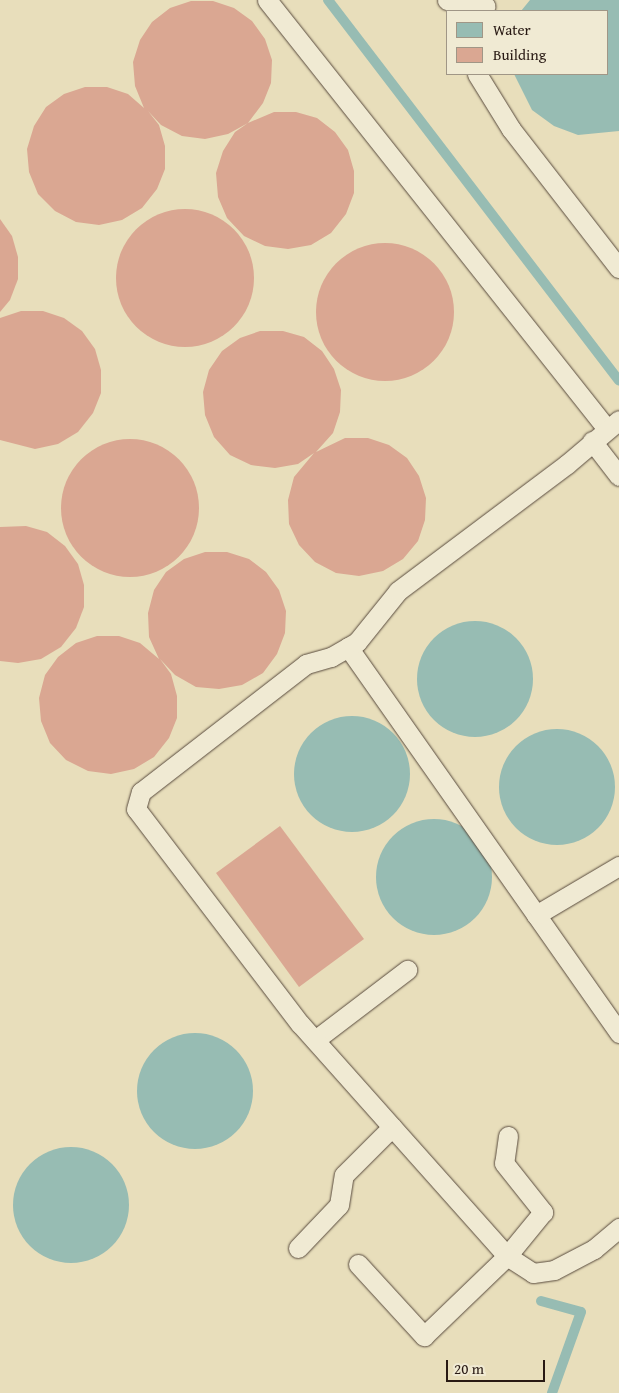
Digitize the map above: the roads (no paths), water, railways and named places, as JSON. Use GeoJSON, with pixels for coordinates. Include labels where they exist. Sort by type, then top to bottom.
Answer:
{"type":"FeatureCollection","features":[{"type":"Feature","properties":{"kind":"lane"},"geometry":{"type":"LineString","coordinates":[[268,0],[613,424],[567,464],[398,591],[357,642],[331,657],[306,664],[141,792],[136,809],[315,1040],[507,1256],[533,1273],[554,1270],[594,1249],[619,1228]]}},
{"type":"Feature","properties":{"kind":"lane"},"geometry":{"type":"LineString","coordinates":[[447,0],[486,6]]}},
{"type":"Feature","properties":{"kind":"lane"},"geometry":{"type":"LineString","coordinates":[[478,75],[511,129],[619,268]]}},
{"type":"Feature","properties":{"kind":"lane"},"geometry":{"type":"LineString","coordinates":[[592,441],[619,476]]}},
{"type":"Feature","properties":{"kind":"lane"},"geometry":{"type":"LineString","coordinates":[[348,647],[619,1033]]}},
{"type":"Feature","properties":{"kind":"lane"},"geometry":{"type":"LineString","coordinates":[[536,916],[619,866]]}},
{"type":"Feature","properties":{"kind":"lane"},"geometry":{"type":"LineString","coordinates":[[315,1040],[407,970]]}},
{"type":"Feature","properties":{"kind":"lane"},"geometry":{"type":"LineString","coordinates":[[298,1248],[339,1205],[344,1175],[392,1127]]}},
{"type":"Feature","properties":{"kind":"lane"},"geometry":{"type":"LineString","coordinates":[[358,1264],[424,1336],[507,1256],[543,1212],[504,1163],[508,1136]]}},
{"type":"Feature","properties":{"kind":"water"},"geometry":{"type":"Polygon","coordinates":[[[530,0],[619,0],[619,131],[578,135],[554,126],[532,110],[514,75],[609,75],[609,10],[522,10],[530,0]]]}},
{"type":"Feature","properties":{"kind":"water"},"geometry":{"type":"Polygon","coordinates":[[[475,621],[497,626],[516,638],[528,657],[533,679],[528,701],[516,720],[497,732],[475,737],[453,732],[434,720],[422,701],[417,679],[422,657],[434,638],[453,626],[475,621]]]}},
{"type":"Feature","properties":{"kind":"water"},"geometry":{"type":"Polygon","coordinates":[[[352,716],[374,721],[393,733],[405,752],[410,774],[405,796],[393,815],[374,827],[352,832],[330,827],[311,815],[299,796],[294,774],[299,752],[311,733],[330,721],[352,716]]]}},
{"type":"Feature","properties":{"kind":"water"},"geometry":{"type":"Polygon","coordinates":[[[557,729],[579,734],[598,746],[610,765],[615,787],[610,809],[598,828],[579,840],[557,845],[535,840],[516,828],[504,809],[499,787],[504,765],[516,746],[535,734],[557,729]]]}},
{"type":"Feature","properties":{"kind":"water"},"geometry":{"type":"Polygon","coordinates":[[[434,819],[456,824],[475,836],[487,855],[492,877],[487,899],[475,918],[456,930],[434,935],[412,930],[393,918],[381,899],[376,877],[381,855],[393,836],[412,824],[434,819]]]}},
{"type":"Feature","properties":{"kind":"water"},"geometry":{"type":"Polygon","coordinates":[[[195,1033],[217,1038],[236,1050],[248,1069],[253,1091],[248,1113],[236,1132],[217,1144],[195,1149],[173,1144],[154,1132],[142,1113],[137,1091],[142,1069],[154,1050],[173,1038],[195,1033]]]}},
{"type":"Feature","properties":{"kind":"water"},"geometry":{"type":"Polygon","coordinates":[[[71,1147],[93,1152],[112,1164],[124,1183],[129,1205],[124,1227],[112,1246],[93,1258],[71,1263],[49,1258],[30,1246],[18,1227],[13,1205],[18,1183],[30,1164],[49,1152],[71,1147]]]}},
{"type":"Feature","properties":{"kind":"waterway"},"geometry":{"type":"LineString","coordinates":[[328,0],[619,380]]}},
{"type":"Feature","properties":{"kind":"waterway"},"geometry":{"type":"LineString","coordinates":[[541,1301],[581,1312],[552,1393]]}}]}
